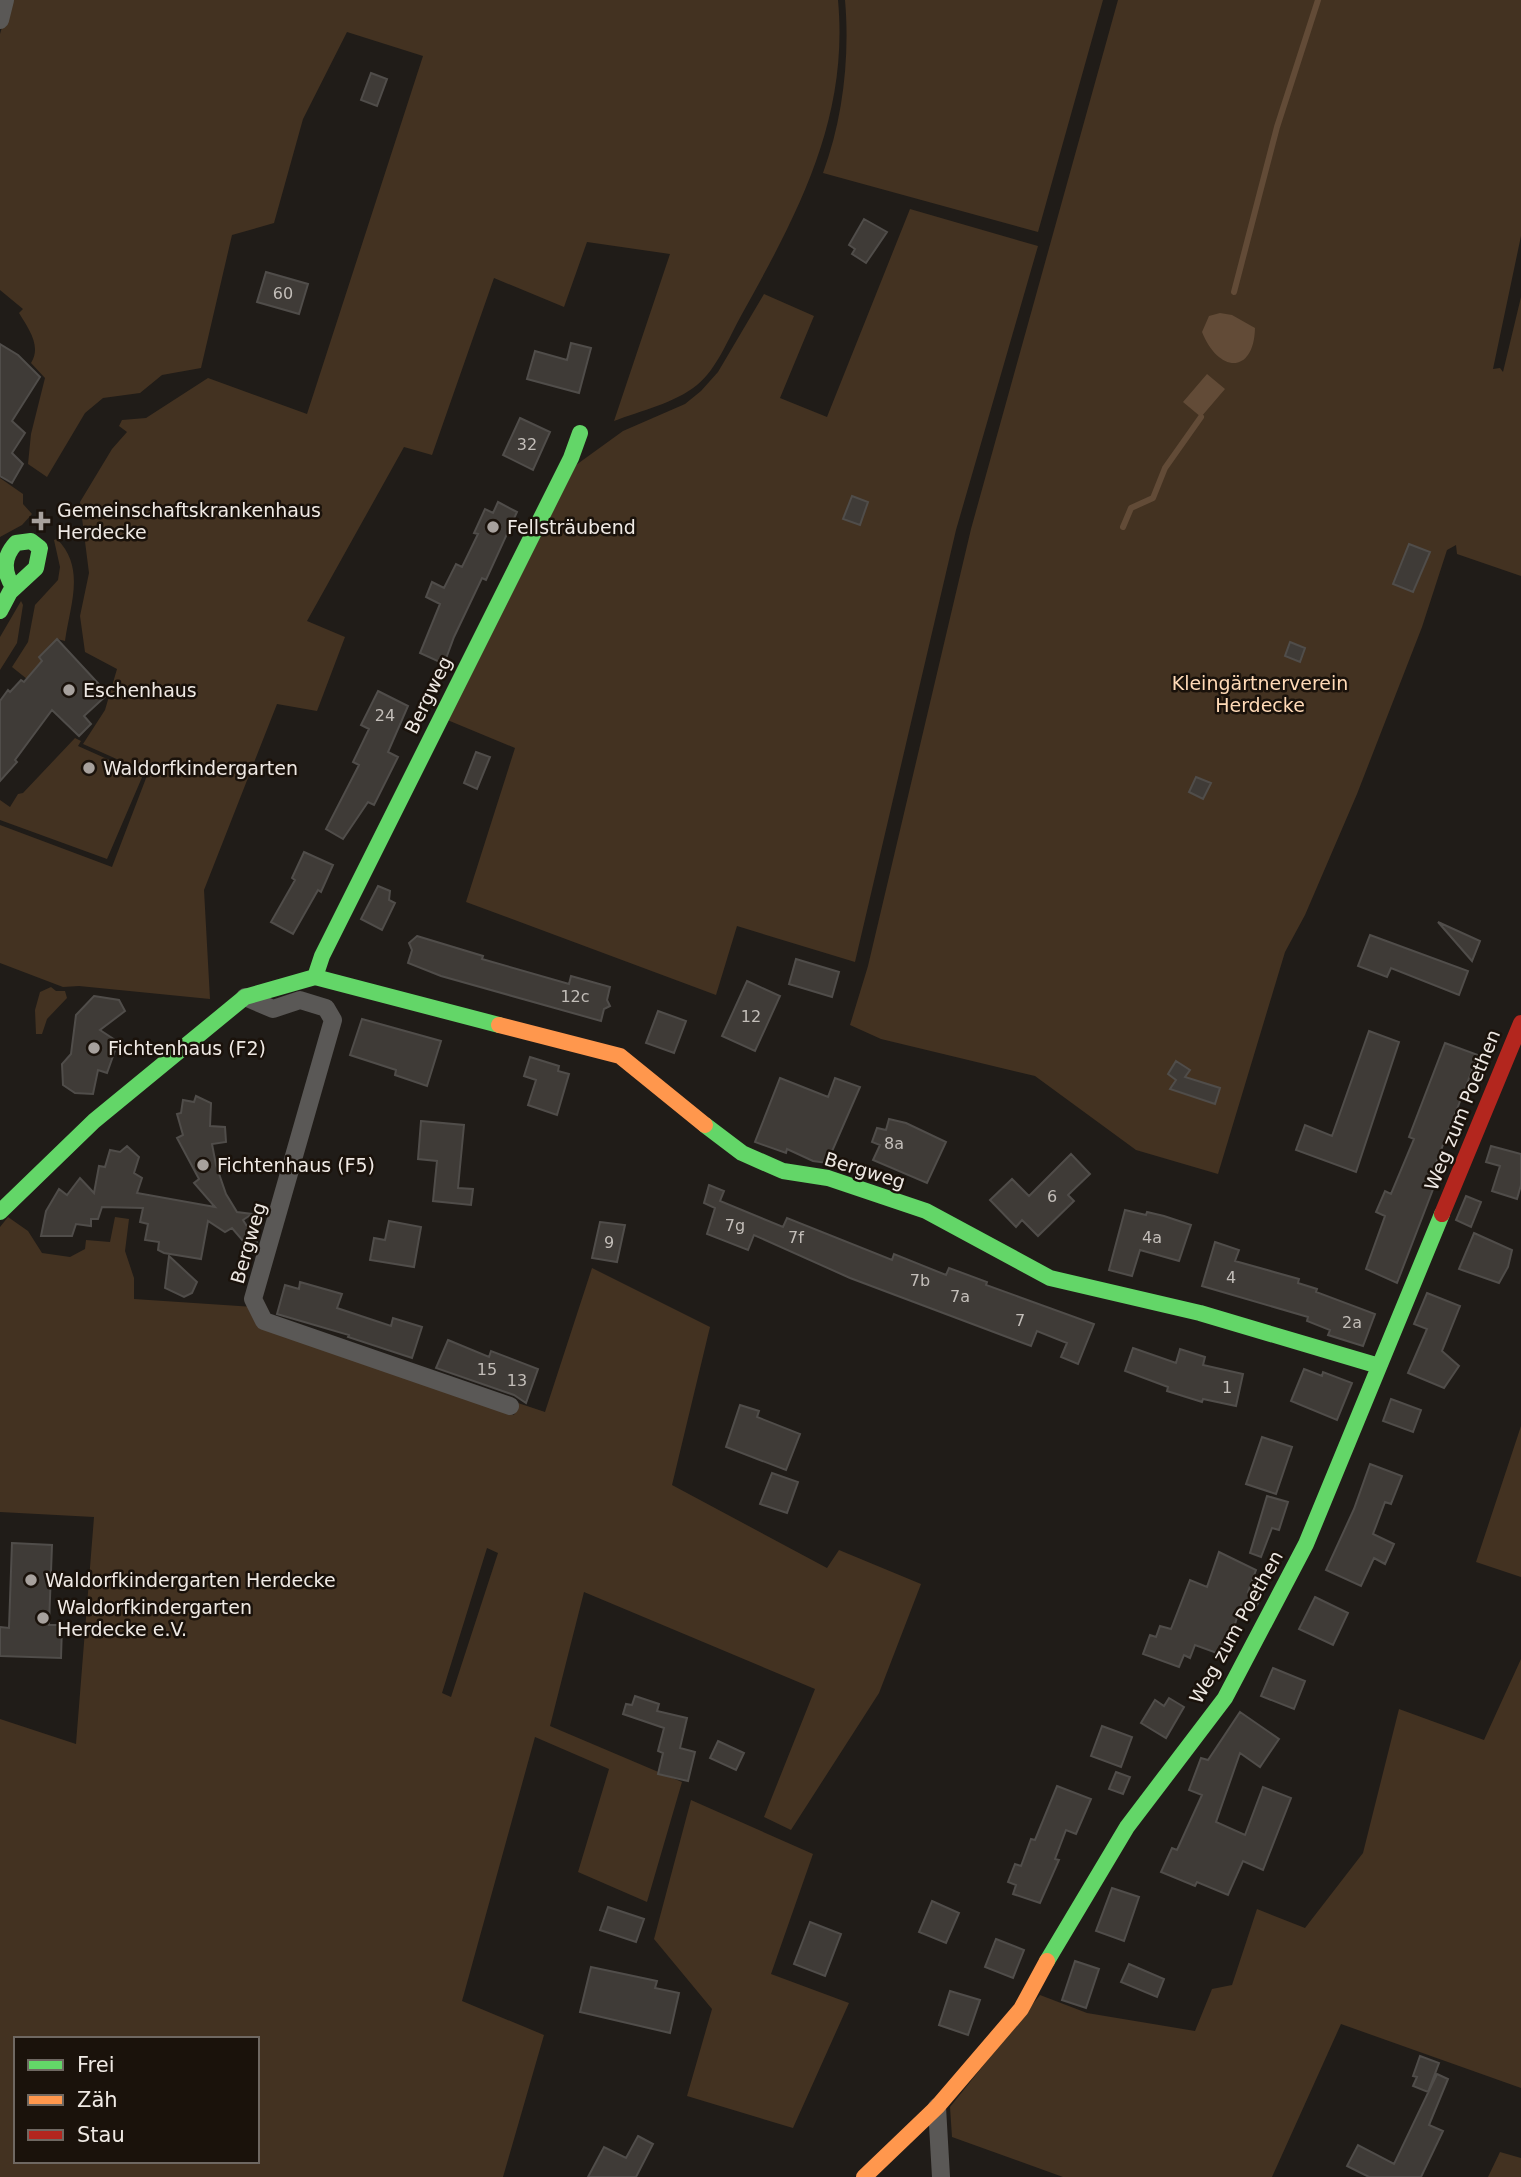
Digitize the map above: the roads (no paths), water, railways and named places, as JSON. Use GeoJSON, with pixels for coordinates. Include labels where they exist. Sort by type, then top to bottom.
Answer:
{"type":"FeatureCollection","features":[{"type":"Feature","properties":{"kind":"street"},"geometry":{"type":"LineString","coordinates":[[0,20],[5,0]]}},
{"type":"Feature","properties":{"kind":"street","name":"Bergweg"},"geometry":{"type":"LineString","coordinates":[[580,433],[571,458],[322,956],[315,977],[620,1056],[683,1109],[742,1153],[783,1171],[828,1178],[926,1211],[1049,1278],[1200,1313],[1379,1366]]}},
{"type":"Feature","properties":{"kind":"street"},"geometry":{"type":"LineString","coordinates":[[0,611],[13,587]]}},
{"type":"Feature","properties":{"kind":"street"},"geometry":{"type":"LineString","coordinates":[[0,1212],[94,1121],[245,998],[315,977]]}},
{"type":"Feature","properties":{"kind":"street","name":"Bergweg"},"geometry":{"type":"LineString","coordinates":[[245,998],[274,1009],[300,1000],[326,1008],[333,1020],[253,1299],[264,1321],[510,1406]]}},
{"type":"Feature","properties":{"kind":"street","name":"Weg zum Poethen"},"geometry":{"type":"LineString","coordinates":[[864,2177],[937,2107],[1021,2009],[1058,1940],[1127,1827],[1225,1699],[1306,1544],[1521,1023]]}},
{"type":"Feature","properties":{"kind":"street"},"geometry":{"type":"LineString","coordinates":[[937,2107],[941,2177]]}},
{"type":"Feature","properties":{"kind":"waterway"},"geometry":{"type":"LineString","coordinates":[[1234,292],[1277,127],[1318,0]]}},
{"type":"Feature","properties":{"kind":"waterway"},"geometry":{"type":"LineString","coordinates":[[1123,527],[1131,508],[1153,498],[1165,468],[1201,417]]}},
{"type":"Feature","properties":{"kind":"place","name":"Gemeinschaftskrankenhaus Herdecke"},"geometry":{"type":"Point","coordinates":[41,521]}},
{"type":"Feature","properties":{"kind":"place","name":"Fellsträubend"},"geometry":{"type":"Point","coordinates":[493,527]}},
{"type":"Feature","properties":{"kind":"place","name":"Eschenhaus"},"geometry":{"type":"Point","coordinates":[69,690]}},
{"type":"Feature","properties":{"kind":"place","name":"Waldorfkindergarten"},"geometry":{"type":"Point","coordinates":[89,768]}},
{"type":"Feature","properties":{"kind":"place","name":"Fichtenhaus (F2)"},"geometry":{"type":"Point","coordinates":[94,1048]}},
{"type":"Feature","properties":{"kind":"place","name":"Fichtenhaus (F5)"},"geometry":{"type":"Point","coordinates":[203,1165]}},
{"type":"Feature","properties":{"kind":"place","name":"Waldorfkindergarten Herdecke"},"geometry":{"type":"Point","coordinates":[31,1580]}},
{"type":"Feature","properties":{"kind":"place","name":"Waldorfkindergarten Herdecke e.V."},"geometry":{"type":"Point","coordinates":[43,1618]}},
{"type":"Feature","properties":{"kind":"park label","name":"Kleingärtnerverein Herdecke"},"geometry":{"type":"Point","coordinates":[1260,694]}}]}
